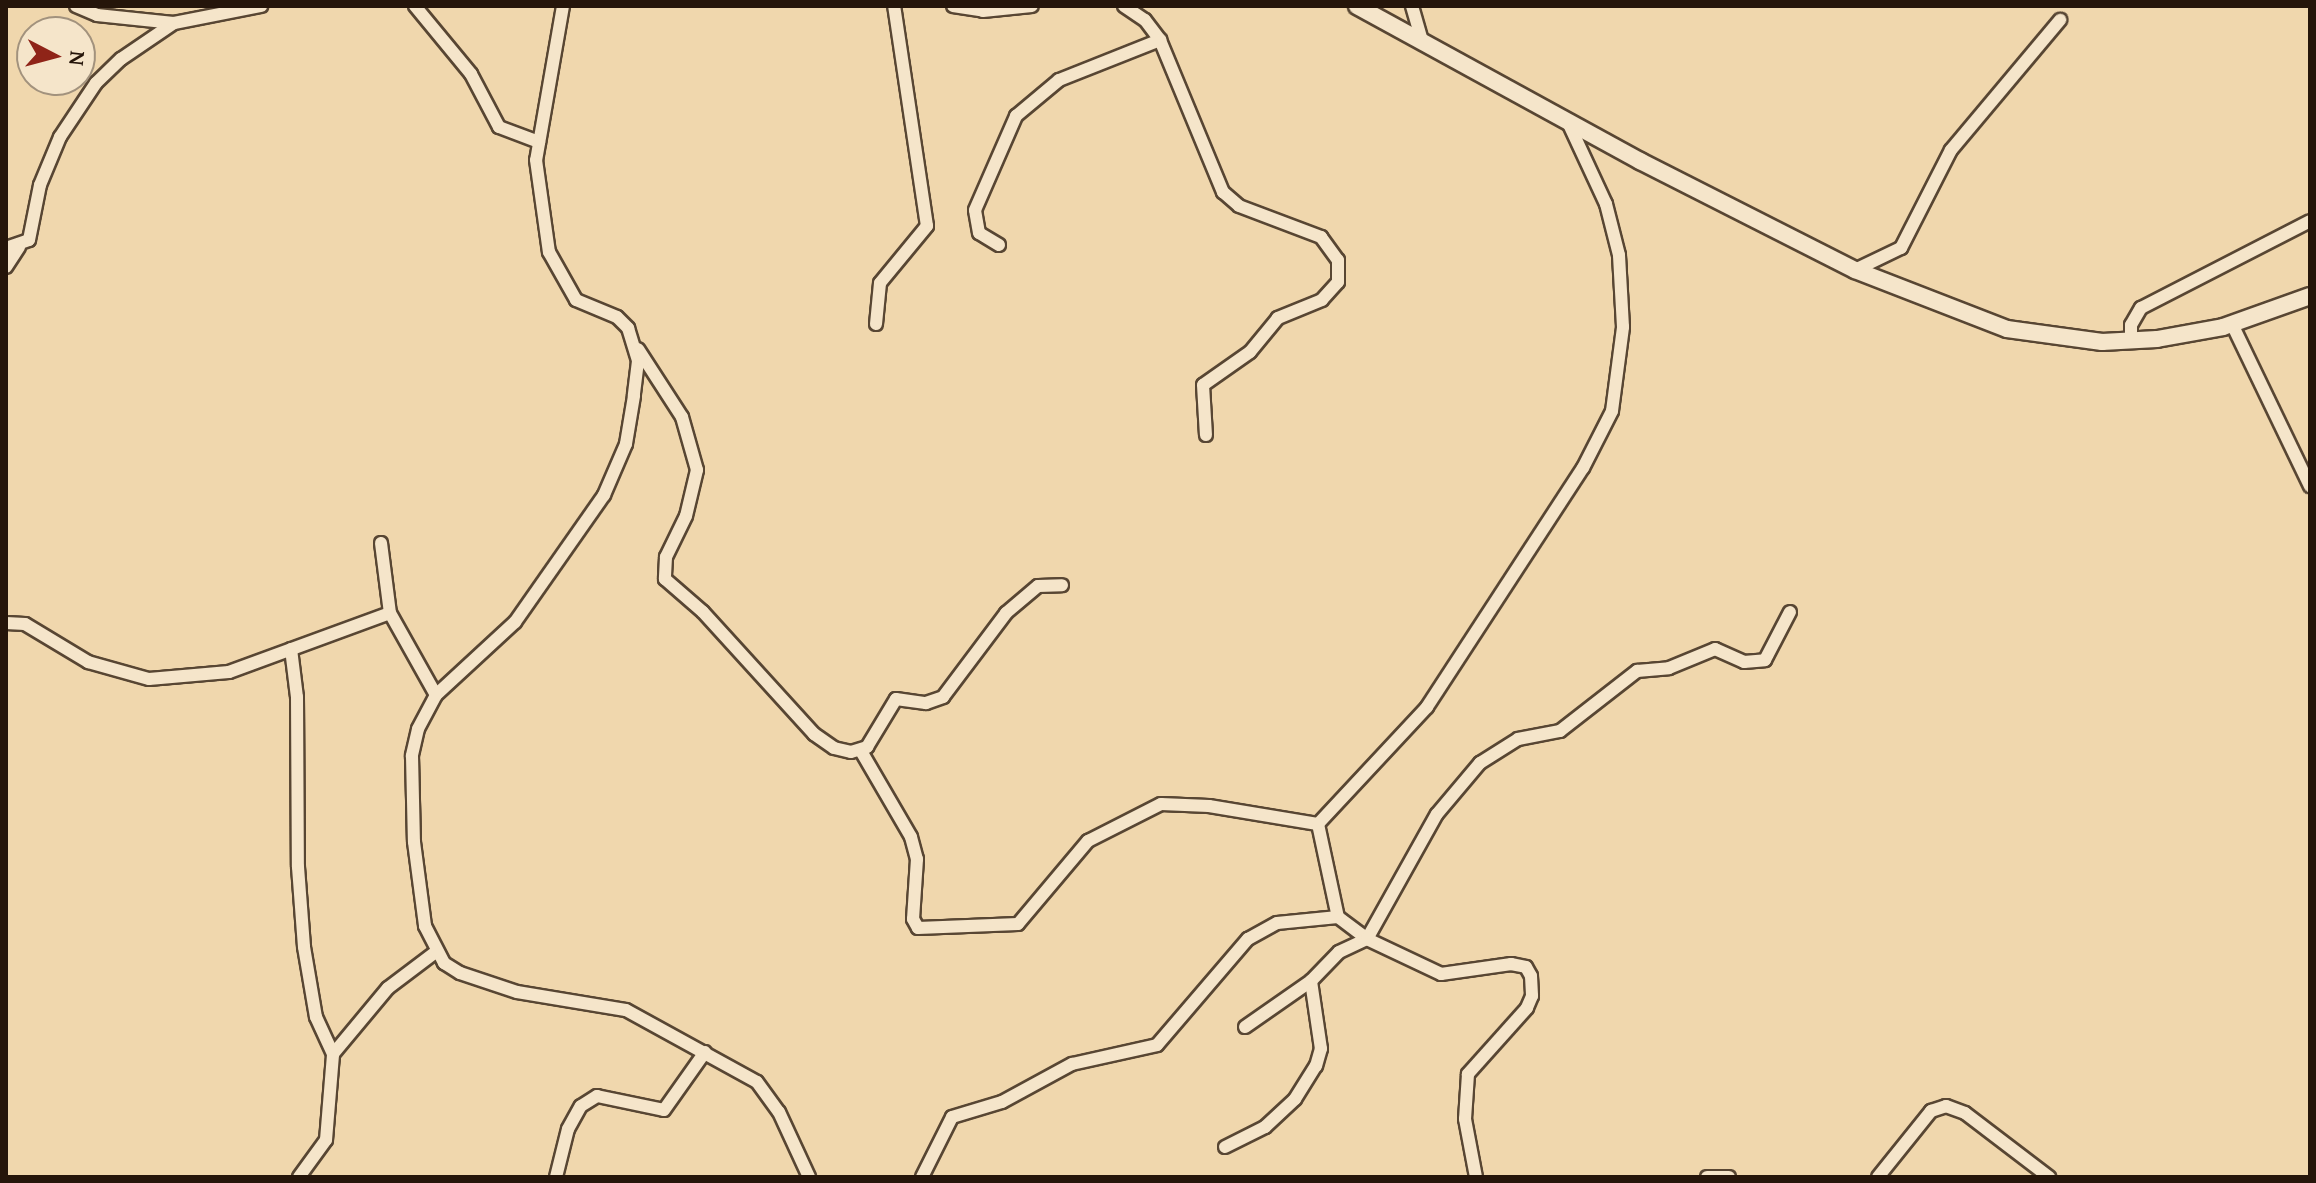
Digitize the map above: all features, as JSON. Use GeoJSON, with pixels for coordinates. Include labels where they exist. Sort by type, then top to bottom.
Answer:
{"type":"FeatureCollection","features":[{"type":"Feature","properties":{"kind":"street"},"geometry":{"type":"LineString","coordinates":[[76,6],[97,15],[174,23],[261,6]]}},
{"type":"Feature","properties":{"kind":"street"},"geometry":{"type":"LineString","coordinates":[[415,6],[471,74],[499,127],[539,142]]}},
{"type":"Feature","properties":{"kind":"street"},"geometry":{"type":"LineString","coordinates":[[563,6],[536,160],[549,252],[576,300],[617,317],[682,417],[697,470],[686,516],[666,557],[665,579],[703,612],[814,734],[834,748],[861,751],[873,742],[892,702],[943,697],[1006,613],[1038,586],[1062,585]]}},
{"type":"Feature","properties":{"kind":"street"},"geometry":{"type":"LineString","coordinates":[[876,324],[880,283],[927,226],[894,6]]}},
{"type":"Feature","properties":{"kind":"street"},"geometry":{"type":"LineString","coordinates":[[953,6],[983,11],[1032,6]]}},
{"type":"Feature","properties":{"kind":"street"},"geometry":{"type":"LineString","coordinates":[[1124,6],[1145,20],[1160,40],[1223,192],[1239,206],[1321,237],[1338,260],[1338,282],[1322,300],[1278,318],[1250,352],[1203,385],[1206,435]]}},
{"type":"Feature","properties":{"kind":"street"},"geometry":{"type":"LineString","coordinates":[[1357,6],[1855,270],[2007,329],[2054,339],[2131,340],[2232,324],[2310,296]]}},
{"type":"Feature","properties":{"kind":"street"},"geometry":{"type":"LineString","coordinates":[[1412,6],[1422,40]]}},
{"type":"Feature","properties":{"kind":"street"},"geometry":{"type":"LineString","coordinates":[[1855,270],[1901,248],[1951,150],[2060,20]]}},
{"type":"Feature","properties":{"kind":"street"},"geometry":{"type":"LineString","coordinates":[[6,267],[13,248],[29,240],[47,164],[76,110],[121,59],[174,23]]}},
{"type":"Feature","properties":{"kind":"street"},"geometry":{"type":"LineString","coordinates":[[999,245],[979,233],[975,210],[1016,116],[1059,80],[1160,40]]}},
{"type":"Feature","properties":{"kind":"street"},"geometry":{"type":"LineString","coordinates":[[1318,824],[1427,707],[1583,468],[1612,411],[1623,327],[1619,255],[1606,204],[1566,119]]}},
{"type":"Feature","properties":{"kind":"street"},"geometry":{"type":"LineString","coordinates":[[2131,340],[2131,325],[2141,308],[2310,221]]}},
{"type":"Feature","properties":{"kind":"street"},"geometry":{"type":"LineString","coordinates":[[2232,324],[2310,486]]}},
{"type":"Feature","properties":{"kind":"street"},"geometry":{"type":"LineString","coordinates":[[634,343],[638,361],[626,444],[604,495],[515,622],[436,695],[421,721],[412,756],[420,899],[444,963],[479,981],[626,1010],[757,1082],[769,1096],[809,1177]]}},
{"type":"Feature","properties":{"kind":"street"},"geometry":{"type":"LineString","coordinates":[[381,543],[390,613],[436,695]]}},
{"type":"Feature","properties":{"kind":"street"},"geometry":{"type":"LineString","coordinates":[[1245,1027],[1268,1006],[1311,981],[1339,952],[1367,939],[1437,814],[1480,763],[1518,739],[1560,731],[1637,671],[1669,668],[1715,649],[1744,662],[1765,660],[1790,612]]}},
{"type":"Feature","properties":{"kind":"street"},"geometry":{"type":"LineString","coordinates":[[6,623],[25,624],[88,662],[136,679],[229,672],[390,613]]}},
{"type":"Feature","properties":{"kind":"street"},"geometry":{"type":"LineString","coordinates":[[291,649],[297,686],[304,947],[316,1017],[333,1054],[326,1140],[299,1177]]}},
{"type":"Feature","properties":{"kind":"street"},"geometry":{"type":"LineString","coordinates":[[861,751],[911,837],[917,859],[913,919],[918,928],[1018,924],[1088,841],[1161,804],[1318,824]]}},
{"type":"Feature","properties":{"kind":"street"},"geometry":{"type":"LineString","coordinates":[[1318,824],[1338,917],[1367,939],[1441,974],[1511,964],[1526,967],[1531,976],[1532,996],[1527,1008],[1468,1074],[1465,1119],[1476,1177]]}},
{"type":"Feature","properties":{"kind":"street"},"geometry":{"type":"LineString","coordinates":[[922,1177],[952,1117],[1002,1102],[1072,1064],[1157,1045],[1248,939],[1277,923],[1338,917]]}},
{"type":"Feature","properties":{"kind":"street"},"geometry":{"type":"LineString","coordinates":[[333,1054],[388,988],[437,951]]}},
{"type":"Feature","properties":{"kind":"street"},"geometry":{"type":"LineString","coordinates":[[1225,1147],[1265,1127],[1295,1099],[1316,1066],[1321,1049],[1311,981]]}},
{"type":"Feature","properties":{"kind":"street"},"geometry":{"type":"LineString","coordinates":[[556,1177],[568,1129],[581,1106],[597,1096],[664,1110],[705,1052]]}},
{"type":"Feature","properties":{"kind":"street"},"geometry":{"type":"LineString","coordinates":[[1878,1177],[1931,1111],[1946,1106],[1965,1113],[2049,1177]]}},
{"type":"Feature","properties":{"kind":"street"},"geometry":{"type":"LineString","coordinates":[[1707,1177],[1729,1177]]}}]}
